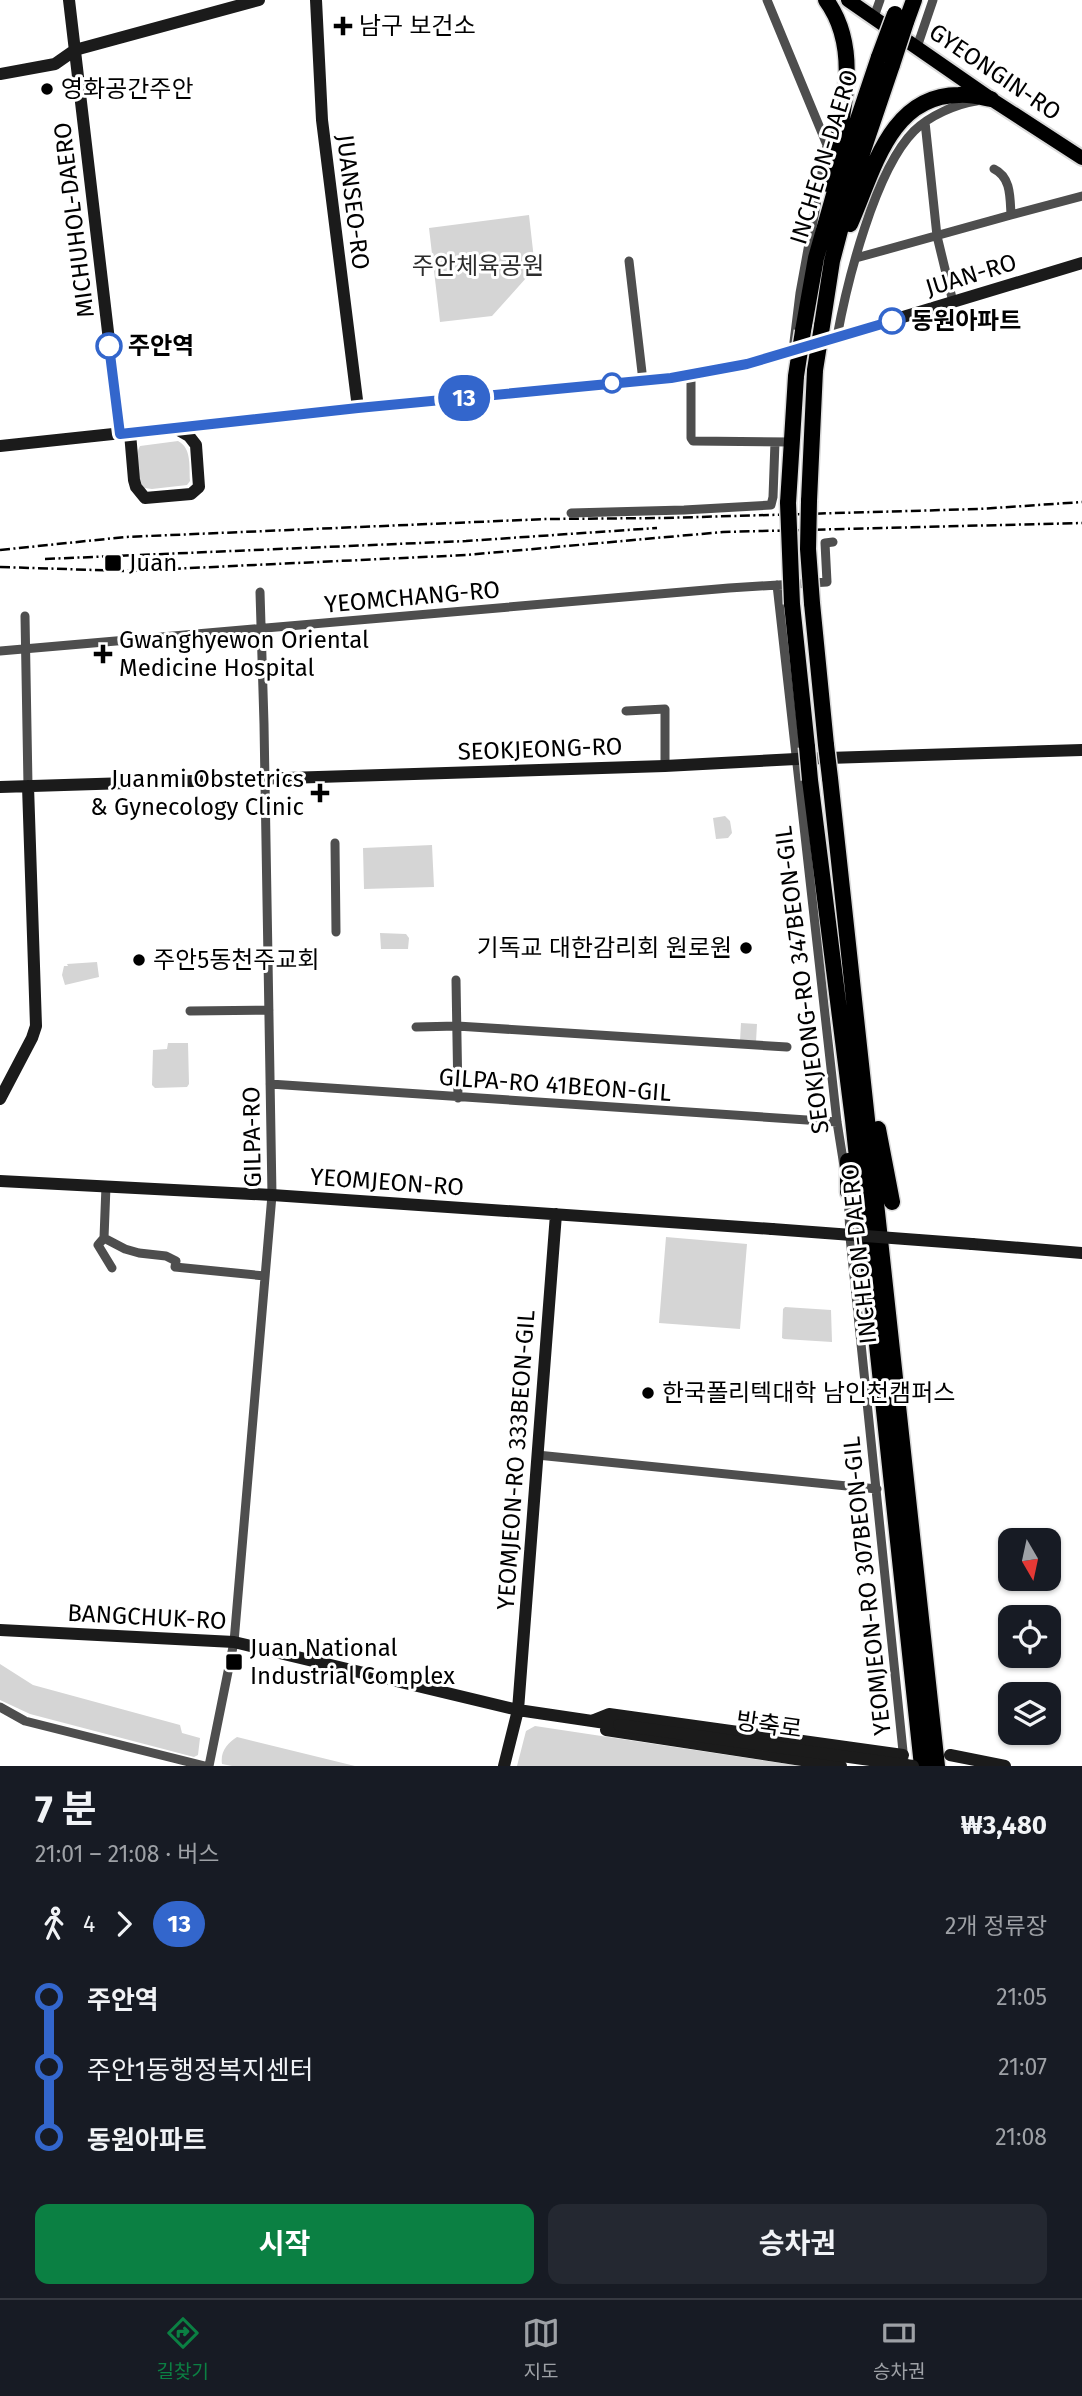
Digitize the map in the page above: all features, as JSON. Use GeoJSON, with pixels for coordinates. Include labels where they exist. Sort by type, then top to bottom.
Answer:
{"type":"FeatureCollection","features":[{"type":"Feature","properties":{"kind":"highway"},"geometry":{"type":"LineString","coordinates":[[824,260],[824,205],[847,86],[847,62],[841,36],[826,0]]}},
{"type":"Feature","properties":{"kind":"highway","name":"INCHEON-DAERO"},"geometry":{"type":"LineString","coordinates":[[914,0],[900,12],[854,177],[824,260],[803,331],[783,442],[792,604],[810,780],[850,1029],[937,1766]]}},
{"type":"Feature","properties":{"kind":"highway"},"geometry":{"type":"LineString","coordinates":[[824,260],[891,131],[910,111],[931,100],[958,94],[991,99]]}},
{"type":"Feature","properties":{"kind":"highway","name":"INCHEON-DAERO"},"geometry":{"type":"LineString","coordinates":[[824,260],[822,326],[815,370],[808,550],[850,1029],[922,1766]]}},
{"type":"Feature","properties":{"kind":"highway"},"geometry":{"type":"LineString","coordinates":[[848,1192],[848,1152],[841,1079],[850,1029]]}},
{"type":"Feature","properties":{"kind":"highway"},"geometry":{"type":"LineString","coordinates":[[850,1029],[892,1202]]}},
{"type":"Feature","properties":{"kind":"main road","name":"MICHUHOL-DAERO"},"geometry":{"type":"LineString","coordinates":[[69,0],[125,434]]}},
{"type":"Feature","properties":{"kind":"main road"},"geometry":{"type":"LineString","coordinates":[[0,74],[55,64],[75,50],[259,0]]}},
{"type":"Feature","properties":{"kind":"main road","name":"JUANSEO-RO"},"geometry":{"type":"LineString","coordinates":[[316,0],[322,120],[358,408]]}},
{"type":"Feature","properties":{"kind":"main road","name":"GYEONGIN-RO"},"geometry":{"type":"LineString","coordinates":[[848,0],[1082,158]]}},
{"type":"Feature","properties":{"kind":"main road","name":"JUAN-RO"},"geometry":{"type":"LineString","coordinates":[[0,446],[691,375],[747,364],[1082,263]]}},
{"type":"Feature","properties":{"kind":"main road"},"geometry":{"type":"LineString","coordinates":[[125,434],[134,480],[141,493],[149,499],[191,494],[199,487],[196,445],[189,436],[175,428]]}},
{"type":"Feature","properties":{"kind":"main road","name":"SEOKJEONG-RO"},"geometry":{"type":"LineString","coordinates":[[0,787],[1082,750]]}},
{"type":"Feature","properties":{"kind":"main road"},"geometry":{"type":"LineString","coordinates":[[0,1099],[36,1026],[28,786]]}},
{"type":"Feature","properties":{"kind":"main road","name":"YEOMJEON-RO"},"geometry":{"type":"LineString","coordinates":[[0,1181],[272,1195],[1082,1253]]}},
{"type":"Feature","properties":{"kind":"main road","name":"YEOMJEON-RO 333BEON-GIL"},"geometry":{"type":"LineString","coordinates":[[504,1766],[518,1710],[556,1214]]}},
{"type":"Feature","properties":{"kind":"main road","name":"BANGCHUK-RO"},"geometry":{"type":"LineString","coordinates":[[0,1630],[234,1642],[518,1710],[619,1725]]}},
{"type":"Feature","properties":{"kind":"main road"},"geometry":{"type":"LineString","coordinates":[[590,1721],[609,1714],[907,1762]]}},
{"type":"Feature","properties":{"kind":"main road"},"geometry":{"type":"LineString","coordinates":[[590,1721],[606,1730],[620,1733],[841,1766]]}},
{"type":"Feature","properties":{"kind":"main road","name":"방축로"},"geometry":{"type":"LineString","coordinates":[[619,1725],[907,1762]]}},
{"type":"Feature","properties":{"kind":"main road"},"geometry":{"type":"LineString","coordinates":[[964,1766],[950,1755],[1005,1766]]}},
{"type":"Feature","properties":{"kind":"street"},"geometry":{"type":"LineString","coordinates":[[767,0],[827,145],[800,293],[793,350]]}},
{"type":"Feature","properties":{"kind":"street"},"geometry":{"type":"LineString","coordinates":[[874,17],[880,0]]}},
{"type":"Feature","properties":{"kind":"street"},"geometry":{"type":"LineString","coordinates":[[917,47],[933,0]]}},
{"type":"Feature","properties":{"kind":"street"},"geometry":{"type":"LineString","coordinates":[[837,337],[856,258],[870,214],[894,157],[915,130],[925,122],[969,102],[991,99]]}},
{"type":"Feature","properties":{"kind":"street"},"geometry":{"type":"LineString","coordinates":[[925,122],[937,236],[953,302]]}},
{"type":"Feature","properties":{"kind":"street"},"geometry":{"type":"LineString","coordinates":[[994,169],[1003,174],[1008,184],[1012,215]]}},
{"type":"Feature","properties":{"kind":"street"},"geometry":{"type":"LineString","coordinates":[[856,258],[1082,196]]}},
{"type":"Feature","properties":{"kind":"street"},"geometry":{"type":"LineString","coordinates":[[629,261],[643,381]]}},
{"type":"Feature","properties":{"kind":"street"},"geometry":{"type":"LineString","coordinates":[[571,513],[709,510],[771,505],[783,442],[693,441],[691,375]]}},
{"type":"Feature","properties":{"kind":"street","name":"YEOMCHANG-RO"},"geometry":{"type":"LineString","coordinates":[[0,651],[26,651],[828,582],[825,543],[833,542]]}},
{"type":"Feature","properties":{"kind":"street","name":"SEOKJEONG-RO 347BEON-GIL"},"geometry":{"type":"LineString","coordinates":[[777,585],[837,1122],[848,1192],[850,1237]]}},
{"type":"Feature","properties":{"kind":"street","name":"GILPA-RO"},"geometry":{"type":"LineString","coordinates":[[207,1766],[234,1642],[272,1195],[260,592]]}},
{"type":"Feature","properties":{"kind":"street"},"geometry":{"type":"LineString","coordinates":[[25,616],[28,786]]}},
{"type":"Feature","properties":{"kind":"street"},"geometry":{"type":"LineString","coordinates":[[626,711],[665,709],[665,766]]}},
{"type":"Feature","properties":{"kind":"street"},"geometry":{"type":"LineString","coordinates":[[335,843],[336,932]]}},
{"type":"Feature","properties":{"kind":"street"},"geometry":{"type":"LineString","coordinates":[[456,980],[458,1098]]}},
{"type":"Feature","properties":{"kind":"street"},"geometry":{"type":"LineString","coordinates":[[190,1011],[269,1010]]}},
{"type":"Feature","properties":{"kind":"street"},"geometry":{"type":"LineString","coordinates":[[416,1027],[457,1026],[787,1047]]}},
{"type":"Feature","properties":{"kind":"street","name":"GILPA-RO 41BEON-GIL"},"geometry":{"type":"LineString","coordinates":[[271,1084],[837,1122]]}},
{"type":"Feature","properties":{"kind":"street"},"geometry":{"type":"LineString","coordinates":[[106,1186],[104,1238],[98,1245],[112,1268]]}},
{"type":"Feature","properties":{"kind":"street","name":"YEOMJEON-RO 307BEON-GIL"},"geometry":{"type":"LineString","coordinates":[[850,1237],[907,1762]]}},
{"type":"Feature","properties":{"kind":"street"},"geometry":{"type":"LineString","coordinates":[[104,1238],[139,1253],[166,1256],[176,1261],[174,1267],[265,1276]]}},
{"type":"Feature","properties":{"kind":"street"},"geometry":{"type":"LineString","coordinates":[[537,1455],[877,1489]]}},
{"type":"Feature","properties":{"kind":"street"},"geometry":{"type":"LineString","coordinates":[[0,1707],[25,1721],[207,1766]]}},
{"type":"Feature","properties":{"kind":"green space","name":"주안체육공원"},"geometry":{"type":"Polygon","coordinates":[[[529,215],[535,268],[492,316],[440,322],[429,228],[529,215]]]}},
{"type":"Feature","properties":{"kind":"green space"},"geometry":{"type":"Polygon","coordinates":[[[178,441],[188,453],[190,481],[187,485],[144,488],[137,467],[140,446],[178,441]]]}},
{"type":"Feature","properties":{"kind":"green space"},"geometry":{"type":"Polygon","coordinates":[[[725,816],[730,821],[732,833],[728,838],[716,839],[713,818],[725,816]]]}},
{"type":"Feature","properties":{"kind":"green space"},"geometry":{"type":"Polygon","coordinates":[[[432,845],[434,887],[364,889],[363,848],[432,845]]]}},
{"type":"Feature","properties":{"kind":"green space"},"geometry":{"type":"Polygon","coordinates":[[[380,933],[406,934],[409,938],[408,949],[381,949],[380,933]]]}},
{"type":"Feature","properties":{"kind":"green space"},"geometry":{"type":"Polygon","coordinates":[[[97,962],[99,977],[65,985],[62,975],[64,966],[97,962]]]}},
{"type":"Feature","properties":{"kind":"green space"},"geometry":{"type":"Polygon","coordinates":[[[741,1023],[757,1024],[756,1042],[740,1041],[741,1023]]]}},
{"type":"Feature","properties":{"kind":"green space"},"geometry":{"type":"Polygon","coordinates":[[[168,1043],[188,1043],[187,1087],[155,1088],[152,1085],[153,1050],[167,1049],[168,1043]]]}},
{"type":"Feature","properties":{"kind":"green space"},"geometry":{"type":"Polygon","coordinates":[[[666,1237],[747,1244],[740,1329],[659,1323],[666,1237]]]}},
{"type":"Feature","properties":{"kind":"green space"},"geometry":{"type":"Polygon","coordinates":[[[785,1307],[831,1310],[832,1342],[782,1338],[785,1307]]]}},
{"type":"Feature","properties":{"kind":"green space"},"geometry":{"type":"Polygon","coordinates":[[[0,1664],[33,1685],[180,1725],[182,1733],[200,1738],[198,1755],[194,1757],[30,1714],[0,1700],[0,1664]]]}},
{"type":"Feature","properties":{"kind":"green space"},"geometry":{"type":"Polygon","coordinates":[[[535,1726],[801,1766],[517,1766],[526,1731],[535,1726]]]}},
{"type":"Feature","properties":{"kind":"green space"},"geometry":{"type":"Polygon","coordinates":[[[237,1737],[355,1766],[222,1764],[225,1748],[237,1737]]]}},
{"type":"Feature","properties":{"kind":"railway"},"geometry":{"type":"LineString","coordinates":[[0,550],[125,537],[546,519],[979,509],[1082,502]]}},
{"type":"Feature","properties":{"kind":"railway"},"geometry":{"type":"LineString","coordinates":[[0,567],[127,571],[466,555],[723,532],[1082,523]]}},
{"type":"Feature","properties":{"kind":"railway"},"geometry":{"type":"LineString","coordinates":[[45,559],[466,541],[657,528]]}},
{"type":"Feature","properties":{"kind":"bus line","name":"13"},"geometry":{"type":"LineString","coordinates":[[109,346],[120,434],[671,378],[747,364],[892,321]]}},
{"type":"Feature","properties":{"kind":"place","name":"남구 보건소"},"geometry":{"type":"Point","coordinates":[343,26]}},
{"type":"Feature","properties":{"kind":"place","name":"영화공간주안"},"geometry":{"type":"Point","coordinates":[47,89]}},
{"type":"Feature","properties":{"kind":"place","name":"동원아파트"},"geometry":{"type":"Point","coordinates":[892,321]}},
{"type":"Feature","properties":{"kind":"place","name":"주안역"},"geometry":{"type":"Point","coordinates":[109,346]}},
{"type":"Feature","properties":{"kind":"place","name":"Juan"},"geometry":{"type":"Point","coordinates":[113,563]}},
{"type":"Feature","properties":{"kind":"place","name":"Gwanghyewon Oriental Medicine Hospital"},"geometry":{"type":"Point","coordinates":[103,654]}},
{"type":"Feature","properties":{"kind":"place","name":"Juanmi Obstetrics & Gynecology Clinic"},"geometry":{"type":"Point","coordinates":[320,793]}},
{"type":"Feature","properties":{"kind":"place","name":"기독교 대한감리회 원로원"},"geometry":{"type":"Point","coordinates":[746,948]}},
{"type":"Feature","properties":{"kind":"place","name":"주안5동천주교회"},"geometry":{"type":"Point","coordinates":[139,960]}},
{"type":"Feature","properties":{"kind":"place","name":"한국폴리텍대학 남인천캠퍼스"},"geometry":{"type":"Point","coordinates":[648,1393]}},
{"type":"Feature","properties":{"kind":"place","name":"Juan National Industrial Complex"},"geometry":{"type":"Point","coordinates":[234,1662]}}]}
